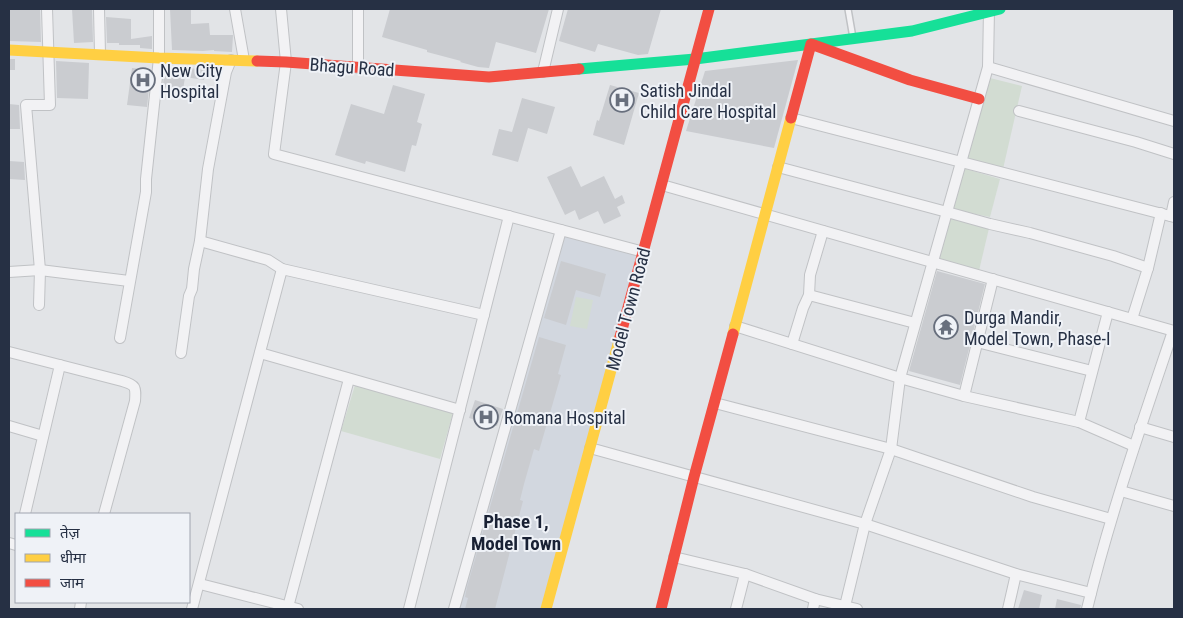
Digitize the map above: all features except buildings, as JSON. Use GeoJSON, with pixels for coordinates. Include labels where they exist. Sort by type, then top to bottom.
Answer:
{"type":"FeatureCollection","features":[{"type":"Feature","properties":{"kind":"street"},"geometry":{"type":"LineString","coordinates":[[39,305],[40,270],[26,105],[50,105],[47,9]]}},
{"type":"Feature","properties":{"kind":"street"},"geometry":{"type":"LineString","coordinates":[[99,9],[100,54]]}},
{"type":"Feature","properties":{"kind":"street"},"geometry":{"type":"LineString","coordinates":[[120,338],[146,192],[159,58],[159,9]]}},
{"type":"Feature","properties":{"kind":"street"},"geometry":{"type":"LineString","coordinates":[[235,9],[244,60]]}},
{"type":"Feature","properties":{"kind":"street"},"geometry":{"type":"LineString","coordinates":[[280,9],[286,62],[274,154],[644,252]]}},
{"type":"Feature","properties":{"kind":"street"},"geometry":{"type":"LineString","coordinates":[[358,9],[358,68]]}},
{"type":"Feature","properties":{"kind":"street"},"geometry":{"type":"LineString","coordinates":[[543,72],[558,9]]}},
{"type":"Feature","properties":{"kind":"street","name":"Model Town Road"},"geometry":{"type":"LineString","coordinates":[[546,609],[683,108],[708,9]]}},
{"type":"Feature","properties":{"kind":"street"},"geometry":{"type":"LineString","coordinates":[[845,606],[865,524],[891,449],[900,378],[988,68],[993,10]]}},
{"type":"Feature","properties":{"kind":"street","name":"Bhagu Road"},"geometry":{"type":"LineString","coordinates":[[9,50],[159,58],[286,62],[489,77],[695,59],[853,39],[912,31],[993,10]]}},
{"type":"Feature","properties":{"kind":"street"},"geometry":{"type":"LineString","coordinates":[[661,609],[694,477],[811,44],[910,80],[979,99]]}},
{"type":"Feature","properties":{"kind":"street"},"geometry":{"type":"LineString","coordinates":[[181,353],[189,296],[200,241],[208,169],[226,72],[231,60]]}},
{"type":"Feature","properties":{"kind":"street"},"geometry":{"type":"LineString","coordinates":[[988,68],[1174,120]]}},
{"type":"Feature","properties":{"kind":"street"},"geometry":{"type":"LineString","coordinates":[[1019,110],[1174,154]]}},
{"type":"Feature","properties":{"kind":"street"},"geometry":{"type":"LineString","coordinates":[[791,118],[1169,215]]}},
{"type":"Feature","properties":{"kind":"street"},"geometry":{"type":"LineString","coordinates":[[778,167],[1104,253],[1148,268]]}},
{"type":"Feature","properties":{"kind":"street"},"geometry":{"type":"LineString","coordinates":[[662,185],[1174,331],[1111,519],[1087,609]]}},
{"type":"Feature","properties":{"kind":"street"},"geometry":{"type":"LineString","coordinates":[[1132,319],[1148,268],[1174,202]]}},
{"type":"Feature","properties":{"kind":"street"},"geometry":{"type":"LineString","coordinates":[[409,609],[509,216]]}},
{"type":"Feature","properties":{"kind":"street"},"geometry":{"type":"LineString","coordinates":[[454,609],[561,230]]}},
{"type":"Feature","properties":{"kind":"street"},"geometry":{"type":"LineString","coordinates":[[792,344],[809,295],[810,275],[823,230]]}},
{"type":"Feature","properties":{"kind":"street"},"geometry":{"type":"LineString","coordinates":[[200,241],[268,260],[282,269],[484,315]]}},
{"type":"Feature","properties":{"kind":"street"},"geometry":{"type":"LineString","coordinates":[[192,609],[282,269]]}},
{"type":"Feature","properties":{"kind":"street"},"geometry":{"type":"LineString","coordinates":[[9,272],[40,270],[129,281]]}},
{"type":"Feature","properties":{"kind":"street"},"geometry":{"type":"LineString","coordinates":[[964,396],[993,279]]}},
{"type":"Feature","properties":{"kind":"street"},"geometry":{"type":"LineString","coordinates":[[809,295],[915,323]]}},
{"type":"Feature","properties":{"kind":"street"},"geometry":{"type":"LineString","coordinates":[[1079,422],[1108,312]]}},
{"type":"Feature","properties":{"kind":"street"},"geometry":{"type":"LineString","coordinates":[[735,326],[964,396],[1079,422],[1134,446]]}},
{"type":"Feature","properties":{"kind":"street"},"geometry":{"type":"LineString","coordinates":[[977,342],[1092,371]]}},
{"type":"Feature","properties":{"kind":"street"},"geometry":{"type":"LineString","coordinates":[[9,352],[131,383],[134,386],[136,391],[135,401],[104,513]]}},
{"type":"Feature","properties":{"kind":"street"},"geometry":{"type":"LineString","coordinates":[[260,353],[460,410]]}},
{"type":"Feature","properties":{"kind":"street"},"geometry":{"type":"LineString","coordinates":[[25,513],[60,365]]}},
{"type":"Feature","properties":{"kind":"street"},"geometry":{"type":"LineString","coordinates":[[200,584],[293,608],[349,379]]}},
{"type":"Feature","properties":{"kind":"street"},"geometry":{"type":"LineString","coordinates":[[715,403],[891,449],[1034,497],[1111,519]]}},
{"type":"Feature","properties":{"kind":"street"},"geometry":{"type":"LineString","coordinates":[[9,426],[44,436]]}},
{"type":"Feature","properties":{"kind":"street"},"geometry":{"type":"LineString","coordinates":[[1140,428],[1174,437]]}},
{"type":"Feature","properties":{"kind":"street"},"geometry":{"type":"LineString","coordinates":[[590,448],[865,524],[1016,574],[1091,593]]}},
{"type":"Feature","properties":{"kind":"street"},"geometry":{"type":"LineString","coordinates":[[1121,491],[1174,506]]}},
{"type":"Feature","properties":{"kind":"street"},"geometry":{"type":"LineString","coordinates":[[674,557],[745,574],[814,604],[845,606],[857,609]]}},
{"type":"Feature","properties":{"kind":"street"},"geometry":{"type":"LineString","coordinates":[[736,609],[745,574]]}},
{"type":"Feature","properties":{"kind":"street"},"geometry":{"type":"LineString","coordinates":[[1008,609],[1016,574]]}},
{"type":"Feature","properties":{"kind":"lane"},"geometry":{"type":"LineString","coordinates":[[848,9],[853,39]]}},
{"type":"Feature","properties":{"kind":"shaded area"},"geometry":{"type":"Polygon","coordinates":[[[990,78],[1022,86],[1003,169],[965,160],[990,78]]]}},
{"type":"Feature","properties":{"kind":"shaded area"},"geometry":{"type":"Polygon","coordinates":[[[963,168],[1000,179],[990,217],[951,209],[963,168]]]}},
{"type":"Feature","properties":{"kind":"shaded area"},"geometry":{"type":"Polygon","coordinates":[[[947,212],[990,224],[978,275],[932,264],[947,212]]]}},
{"type":"Feature","properties":{"kind":"shaded area"},"geometry":{"type":"Polygon","coordinates":[[[561,230],[644,252],[546,609],[454,609],[561,230]]]}},
{"type":"Feature","properties":{"kind":"shaded area"},"geometry":{"type":"Polygon","coordinates":[[[576,297],[593,300],[587,329],[570,326],[576,297]]]}},
{"type":"Feature","properties":{"kind":"shaded area"},"geometry":{"type":"Polygon","coordinates":[[[355,385],[453,413],[440,459],[341,431],[355,385]]]}},
{"type":"Feature","properties":{"kind":"traffic: fast"},"geometry":{"type":"LineString","coordinates":[[579,69],[695,59],[912,31],[1000,9]]}},
{"type":"Feature","properties":{"kind":"traffic: slow"},"geometry":{"type":"LineString","coordinates":[[9,50],[257,61]]}},
{"type":"Feature","properties":{"kind":"traffic: slow"},"geometry":{"type":"LineString","coordinates":[[733,334],[791,118]]}},
{"type":"Feature","properties":{"kind":"traffic: slow"},"geometry":{"type":"LineString","coordinates":[[546,609],[620,337]]}},
{"type":"Feature","properties":{"kind":"traffic: jam"},"geometry":{"type":"LineString","coordinates":[[620,337],[709,9]]}},
{"type":"Feature","properties":{"kind":"traffic: jam"},"geometry":{"type":"LineString","coordinates":[[791,118],[811,44],[910,80],[979,99]]}},
{"type":"Feature","properties":{"kind":"traffic: jam"},"geometry":{"type":"LineString","coordinates":[[257,61],[489,77],[579,69]]}},
{"type":"Feature","properties":{"kind":"traffic: jam"},"geometry":{"type":"LineString","coordinates":[[661,609],[694,477],[733,334]]}},
{"type":"Feature","properties":{"kind":"place","name":"New City Hospital"},"geometry":{"type":"Point","coordinates":[143,80]}},
{"type":"Feature","properties":{"kind":"place","name":"Satish Jindal Child Care Hospital"},"geometry":{"type":"Point","coordinates":[622,100]}},
{"type":"Feature","properties":{"kind":"place","name":"Durga Mandir, Model Town, Phase-I"},"geometry":{"type":"Point","coordinates":[946,327]}},
{"type":"Feature","properties":{"kind":"place","name":"Romana Hospital"},"geometry":{"type":"Point","coordinates":[486,417]}},
{"type":"Feature","properties":{"kind":"district","name":"Phase 1, Model Town"},"geometry":{"type":"Point","coordinates":[516,532]}}]}
